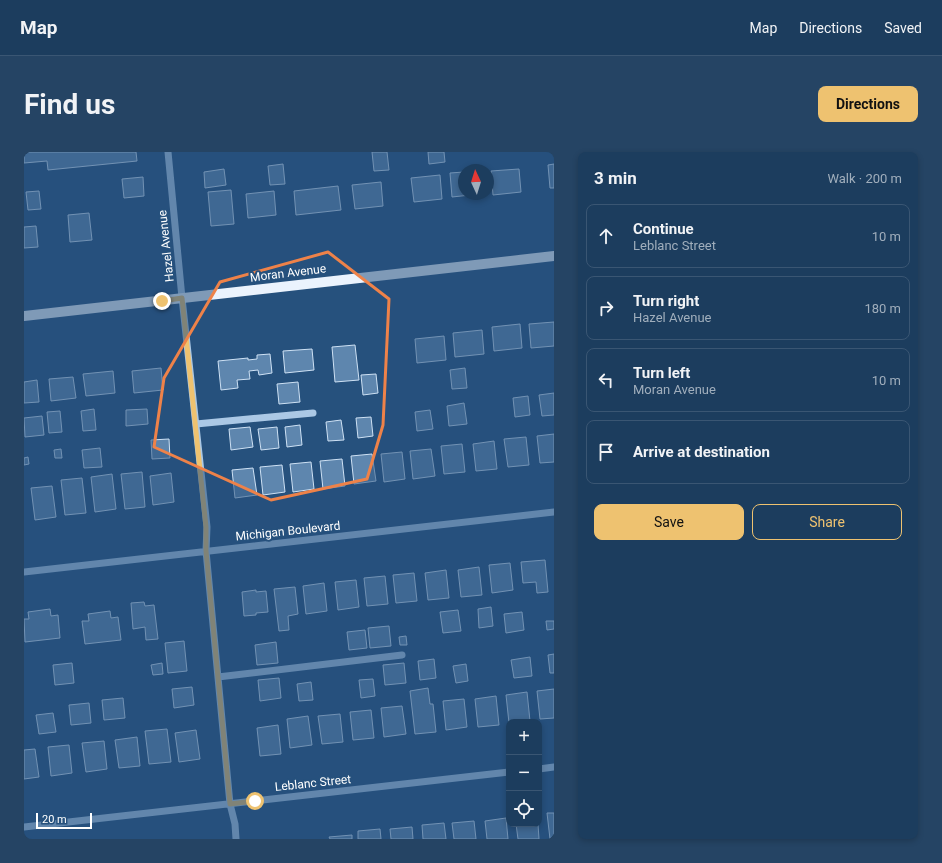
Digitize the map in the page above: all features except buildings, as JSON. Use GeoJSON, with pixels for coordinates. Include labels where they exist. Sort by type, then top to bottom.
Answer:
{"type":"FeatureCollection","features":[{"type":"Feature","properties":{"kind":"main road","name":"Moran Avenue"},"geometry":{"type":"LineString","coordinates":[[24,316],[554,256]]}},
{"type":"Feature","properties":{"kind":"street","name":"Hazel Avenue"},"geometry":{"type":"LineString","coordinates":[[168,152],[206,527],[206,551],[230,804],[235,824],[236,839]]}},
{"type":"Feature","properties":{"kind":"street"},"geometry":{"type":"LineString","coordinates":[[196,424],[313,413]]}},
{"type":"Feature","properties":{"kind":"street","name":"Michigan Boulevard"},"geometry":{"type":"LineString","coordinates":[[24,572],[554,512]]}},
{"type":"Feature","properties":{"kind":"street"},"geometry":{"type":"LineString","coordinates":[[218,677],[402,656]]}},
{"type":"Feature","properties":{"kind":"street"},"geometry":{"type":"LineString","coordinates":[[542,769],[554,767]]}},
{"type":"Feature","properties":{"kind":"street","name":"Leblanc Street"},"geometry":{"type":"LineString","coordinates":[[24,827],[506,772]]}},
{"type":"Feature","properties":{"kind":"highlighted area"},"geometry":{"type":"Polygon","coordinates":[[[328,252],[389,299],[383,425],[367,479],[271,500],[154,447],[164,378],[220,282],[328,252]]]}},
{"type":"Feature","properties":{"kind":"route"},"geometry":{"type":"LineString","coordinates":[[162,301],[182,298],[206,527],[206,551],[230,804],[255,801]]}}]}
